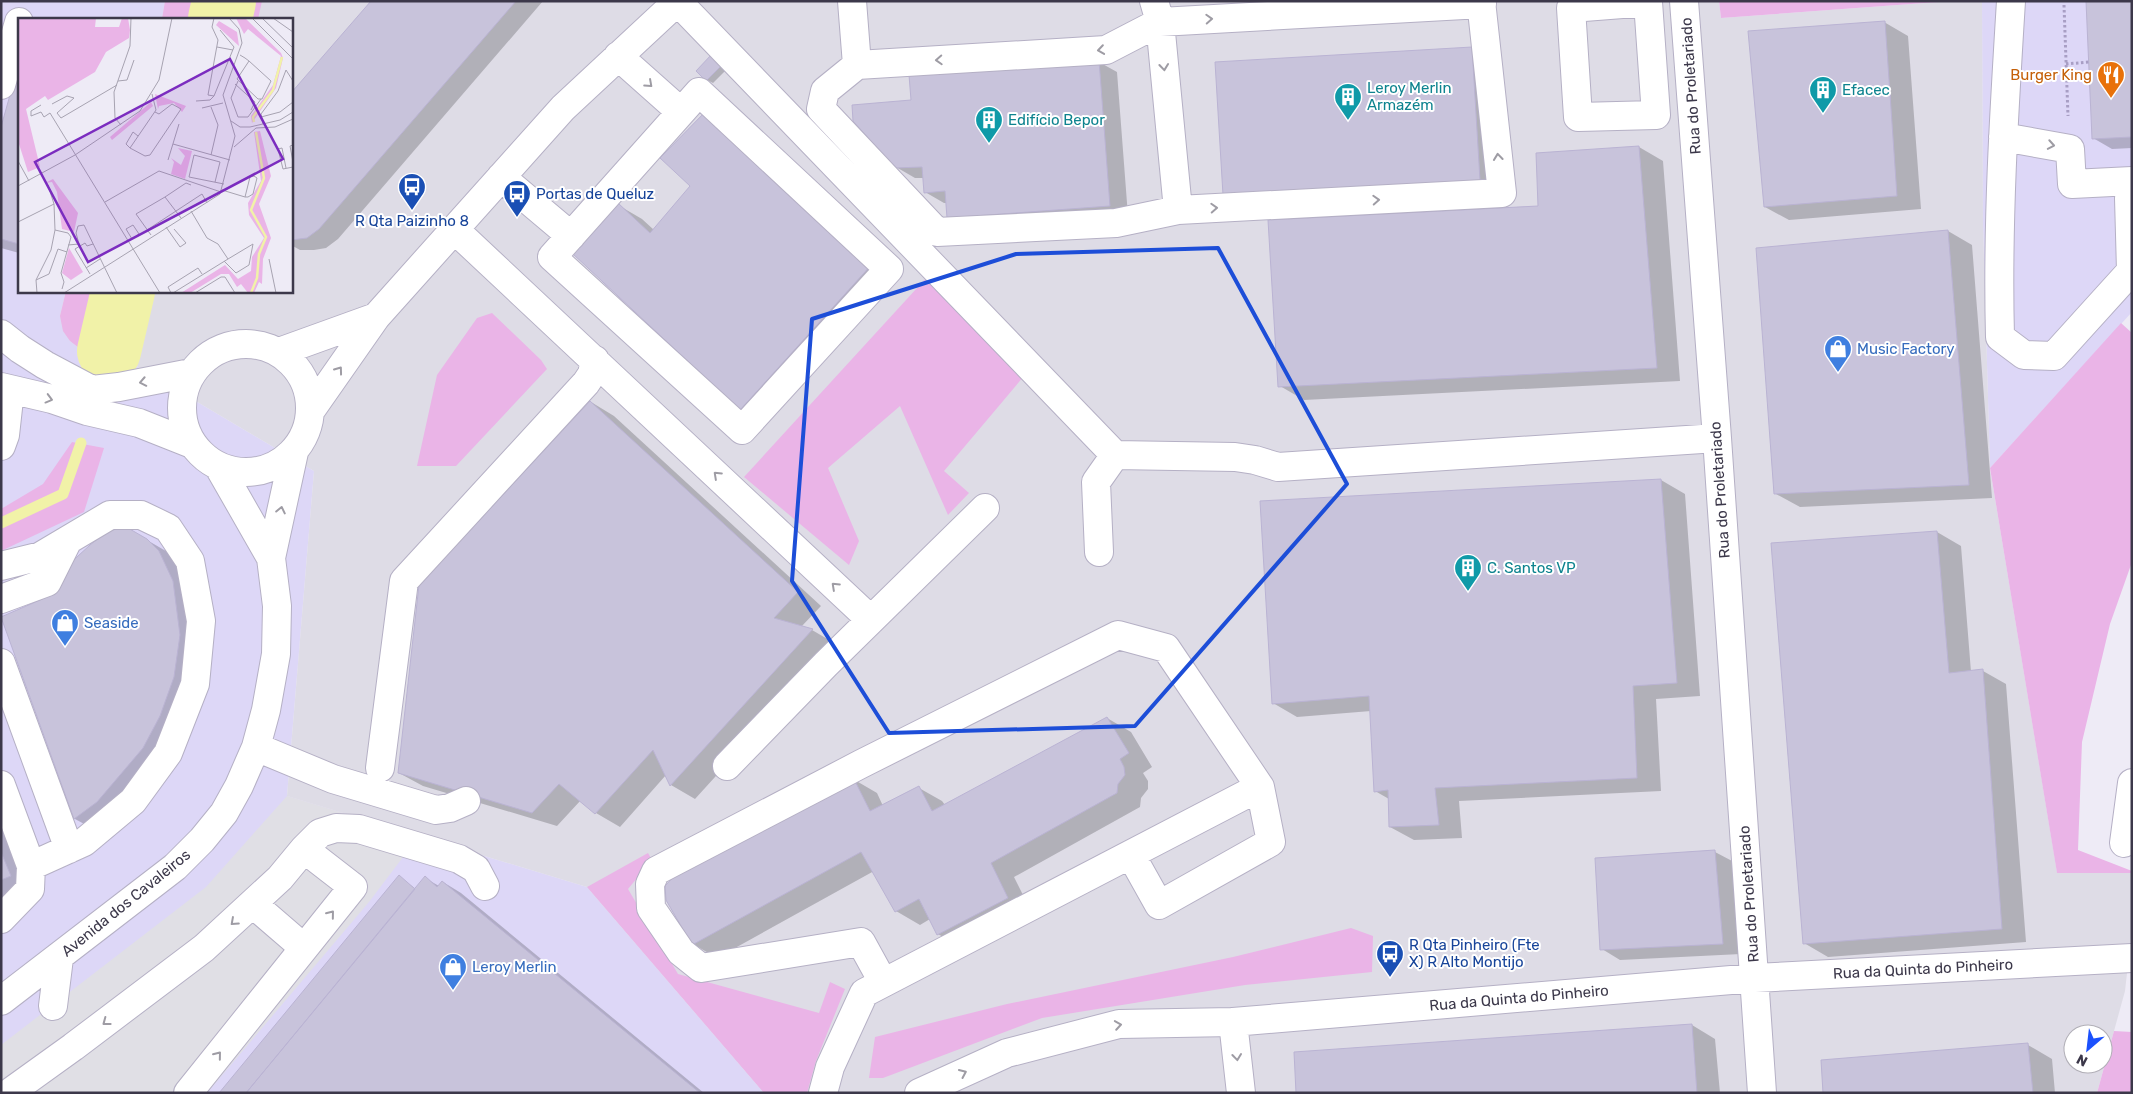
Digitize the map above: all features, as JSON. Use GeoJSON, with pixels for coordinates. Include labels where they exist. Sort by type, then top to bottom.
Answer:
{"type":"FeatureCollection","features":[{"type":"Feature","properties":{"kind":"street"},"geometry":{"type":"LineString","coordinates":[[20,18],[24,1]]}},
{"type":"Feature","properties":{"kind":"street"},"geometry":{"type":"LineString","coordinates":[[852,1],[857,65]]}},
{"type":"Feature","properties":{"kind":"street","name":"Rua do Proletariado"},"geometry":{"type":"LineString","coordinates":[[1684,1],[1717,438],[1762,1093]]}},
{"type":"Feature","properties":{"kind":"street"},"geometry":{"type":"LineString","coordinates":[[2011,1],[2003,137],[1999,294],[2000,336],[2024,355],[2054,356],[2131,271],[2129,198],[2132,198]]}},
{"type":"Feature","properties":{"kind":"street"},"geometry":{"type":"LineString","coordinates":[[1648,2],[1653,65],[1656,115],[1578,118],[1571,8],[1648,2]]}},
{"type":"Feature","properties":{"kind":"street"},"geometry":{"type":"LineString","coordinates":[[1481,3],[1502,193],[1178,210],[1116,223],[937,232],[821,109],[826,91],[857,65],[1106,50],[1157,12],[1481,3]]}},
{"type":"Feature","properties":{"kind":"street"},"geometry":{"type":"LineString","coordinates":[[311,410],[376,317],[563,108],[670,4],[1115,455],[1236,457],[1278,467],[1717,438]]}},
{"type":"Feature","properties":{"kind":"street"},"geometry":{"type":"LineString","coordinates":[[1157,12],[1178,210]]}},
{"type":"Feature","properties":{"kind":"street"},"geometry":{"type":"LineString","coordinates":[[1,85],[18,24]]}},
{"type":"Feature","properties":{"kind":"street"},"geometry":{"type":"LineString","coordinates":[[618,56],[681,112]]}},
{"type":"Feature","properties":{"kind":"street"},"geometry":{"type":"LineString","coordinates":[[1653,65],[1689,63]]}},
{"type":"Feature","properties":{"kind":"street"},"geometry":{"type":"LineString","coordinates":[[698,92],[889,269],[742,430],[552,257],[681,112],[698,92]]}},
{"type":"Feature","properties":{"kind":"street"},"geometry":{"type":"LineString","coordinates":[[2003,137],[2070,149],[2072,184],[2132,181]]}},
{"type":"Feature","properties":{"kind":"street"},"geometry":{"type":"LineString","coordinates":[[501,178],[571,236]]}},
{"type":"Feature","properties":{"kind":"street"},"geometry":{"type":"LineString","coordinates":[[455,230],[871,620]]}},
{"type":"Feature","properties":{"kind":"street"},"geometry":{"type":"LineString","coordinates":[[279,352],[376,317]]}},
{"type":"Feature","properties":{"kind":"street"},"geometry":{"type":"LineString","coordinates":[[231,344],[256,344],[279,352],[293,363],[303,376],[309,392],[311,410],[306,432],[294,452],[272,467],[246,472],[219,467],[204,457],[192,444],[182,421],[182,396],[191,373],[208,354],[231,344]]}},
{"type":"Feature","properties":{"kind":"street"},"geometry":{"type":"LineString","coordinates":[[8,348],[92,390],[119,387],[191,373]]}},
{"type":"Feature","properties":{"kind":"street"},"geometry":{"type":"LineString","coordinates":[[380,768],[404,581],[586,383],[592,374],[595,360]]}},
{"type":"Feature","properties":{"kind":"street"},"geometry":{"type":"LineString","coordinates":[[1,446],[5,435],[5,389],[138,423],[192,444]]}},
{"type":"Feature","properties":{"kind":"street","name":"Avenida dos Cavaleiros"},"geometry":{"type":"LineString","coordinates":[[1,1000],[59,958],[175,867],[202,840],[228,806],[239,786],[256,747],[266,710],[276,654],[277,606],[271,558],[294,452]]}},
{"type":"Feature","properties":{"kind":"street"},"geometry":{"type":"LineString","coordinates":[[1099,552],[1096,482],[1115,455]]}},
{"type":"Feature","properties":{"kind":"street","name":"Avenida dos Cavaleiros"},"geometry":{"type":"LineString","coordinates":[[219,467],[271,558]]}},
{"type":"Feature","properties":{"kind":"street"},"geometry":{"type":"LineString","coordinates":[[727,766],[985,508]]}},
{"type":"Feature","properties":{"kind":"street"},"geometry":{"type":"LineString","coordinates":[[1,566],[41,556],[110,515],[141,515],[168,528],[190,560],[201,621],[195,684],[168,753],[133,800],[84,842],[31,866]]}},
{"type":"Feature","properties":{"kind":"street"},"geometry":{"type":"LineString","coordinates":[[1,599],[47,582],[68,540]]}},
{"type":"Feature","properties":{"kind":"street"},"geometry":{"type":"LineString","coordinates":[[883,982],[861,942],[701,968],[681,952],[651,908],[650,884],[656,871],[861,764],[1118,635],[1166,648],[1260,787],[1271,842],[1159,905],[1131,855]]}},
{"type":"Feature","properties":{"kind":"street"},"geometry":{"type":"LineString","coordinates":[[1,663],[69,849]]}},
{"type":"Feature","properties":{"kind":"street"},"geometry":{"type":"LineString","coordinates":[[256,747],[333,779],[436,810],[450,808],[466,801]]}},
{"type":"Feature","properties":{"kind":"street"},"geometry":{"type":"LineString","coordinates":[[2124,843],[2132,783]]}},
{"type":"Feature","properties":{"kind":"street"},"geometry":{"type":"LineString","coordinates":[[1,785],[31,866],[30,889],[1,919]]}},
{"type":"Feature","properties":{"kind":"street"},"geometry":{"type":"LineString","coordinates":[[823,1093],[830,1067],[864,994],[883,982],[1260,787]]}},
{"type":"Feature","properties":{"kind":"street"},"geometry":{"type":"LineString","coordinates":[[9,1093],[204,948],[280,878],[320,834],[336,828],[359,829],[459,859],[476,869],[485,886]]}},
{"type":"Feature","properties":{"kind":"street"},"geometry":{"type":"LineString","coordinates":[[188,1093],[352,887],[304,850]]}},
{"type":"Feature","properties":{"kind":"street"},"geometry":{"type":"LineString","coordinates":[[253,904],[304,948]]}},
{"type":"Feature","properties":{"kind":"street"},"geometry":{"type":"LineString","coordinates":[[53,1006],[59,958]]}},
{"type":"Feature","properties":{"kind":"street","name":"Rua da Quinta do Pinheiro"},"geometry":{"type":"LineString","coordinates":[[919,1093],[1007,1053],[1119,1024],[1233,1022],[1755,978],[2132,958]]}},
{"type":"Feature","properties":{"kind":"street"},"geometry":{"type":"LineString","coordinates":[[1233,1022],[1242,1093]]}},
{"type":"Feature","properties":{"kind":"path"},"geometry":{"type":"LineString","coordinates":[[2064,5],[2069,122]]}},
{"type":"Feature","properties":{"kind":"path"},"geometry":{"type":"LineString","coordinates":[[2066,64],[2089,62]]}},
{"type":"Feature","properties":{"kind":"highlighted area"},"geometry":{"type":"Polygon","coordinates":[[[1218,248],[1347,484],[1135,726],[889,733],[792,581],[812,319],[1016,254],[1218,248]]]}},
{"type":"Feature","properties":{"kind":"shaded area"},"geometry":{"type":"Polygon","coordinates":[[[1,1],[165,1],[162,18],[18,18],[18,292],[66,292],[60,316],[70,341],[87,354],[123,358],[314,471],[287,796],[587,887],[764,1093],[1,1093],[1,1]]]}},
{"type":"Feature","properties":{"kind":"shaded area"},"geometry":{"type":"Polygon","coordinates":[[[165,1],[1719,1],[1721,18],[1952,1],[1982,1],[1983,224],[1990,468],[2057,872],[2132,873],[2132,929],[2125,991],[2113,1035],[2113,1024],[2063,1024],[2063,1074],[2102,1074],[2097,1093],[764,1093],[587,887],[287,796],[314,471],[123,358],[87,354],[70,341],[63,331],[60,316],[66,292],[292,292],[292,18],[162,18],[165,1]]]}},
{"type":"Feature","properties":{"kind":"shaded area"},"geometry":{"type":"Polygon","coordinates":[[[165,1],[262,1],[258,18],[162,18],[165,1]]]}},
{"type":"Feature","properties":{"kind":"shaded area"},"geometry":{"type":"Polygon","coordinates":[[[1719,1],[1952,1],[1721,18],[1719,1]]]}},
{"type":"Feature","properties":{"kind":"shaded area"},"geometry":{"type":"Polygon","coordinates":[[[1982,1],[2132,1],[2132,312],[1990,468],[1983,224],[1982,1]]]}},
{"type":"Feature","properties":{"kind":"shaded area"},"geometry":{"type":"Polygon","coordinates":[[[928,276],[1024,376],[944,471],[969,493],[948,515],[900,406],[828,468],[859,541],[849,565],[744,477],[928,276]]]}},
{"type":"Feature","properties":{"kind":"shaded area"},"geometry":{"type":"Polygon","coordinates":[[[66,292],[154,292],[123,358],[87,354],[70,341],[63,331],[60,316],[66,292]]]}},
{"type":"Feature","properties":{"kind":"shaded area"},"geometry":{"type":"Polygon","coordinates":[[[492,313],[541,360],[547,369],[456,466],[417,466],[437,375],[477,318],[492,313]]]}},
{"type":"Feature","properties":{"kind":"shaded area"},"geometry":{"type":"Polygon","coordinates":[[[2121,323],[2132,333],[2132,562],[2110,624],[2082,742],[2078,850],[2132,871],[2132,873],[2057,873],[1990,468],[2121,323]]]}},
{"type":"Feature","properties":{"kind":"shaded area"},"geometry":{"type":"Polygon","coordinates":[[[72,442],[104,448],[84,512],[1,551],[1,509],[43,484],[72,442]]]}},
{"type":"Feature","properties":{"kind":"shaded area"},"geometry":{"type":"Polygon","coordinates":[[[287,796],[419,836],[369,902],[207,1093],[1,1093],[1,1045],[206,887],[287,796]]]}},
{"type":"Feature","properties":{"kind":"shaded area"},"geometry":{"type":"Polygon","coordinates":[[[648,853],[652,860],[628,889],[678,974],[819,1013],[830,982],[845,989],[816,1061],[807,1093],[764,1093],[587,887],[648,853]]]}},
{"type":"Feature","properties":{"kind":"shaded area"},"geometry":{"type":"Polygon","coordinates":[[[1351,928],[1373,936],[1372,972],[1245,985],[1042,1018],[883,1078],[869,1078],[875,1037],[1007,1004],[1233,957],[1351,928]]]}},
{"type":"Feature","properties":{"kind":"shaded area"},"geometry":{"type":"Polygon","coordinates":[[[2114,1031],[2132,1032],[2132,1093],[2097,1093],[2102,1074],[2113,1074],[2114,1031]]]}},
{"type":"Feature","properties":{"kind":"building"},"geometry":{"type":"Polygon","coordinates":[[[371,1],[516,1],[319,229],[307,238],[292,240],[292,92],[371,1]]]}},
{"type":"Feature","properties":{"kind":"building","name":"Burger King"},"geometry":{"type":"Polygon","coordinates":[[[2086,1],[2132,1],[2132,137],[2092,139],[2086,1]]]}},
{"type":"Feature","properties":{"kind":"building","name":"Efacec"},"geometry":{"type":"Polygon","coordinates":[[[1885,21],[1897,196],[1764,207],[1748,31],[1885,21]]]}},
{"type":"Feature","properties":{"kind":"building","name":"Leroy Merlin Armazém"},"geometry":{"type":"Polygon","coordinates":[[[1472,47],[1480,180],[1223,195],[1215,62],[1472,47]]]}},
{"type":"Feature","properties":{"kind":"building"},"geometry":{"type":"Polygon","coordinates":[[[712,54],[723,64],[706,81],[696,71],[712,54]]]}},
{"type":"Feature","properties":{"kind":"building","name":"Edifício Bepor"},"geometry":{"type":"Polygon","coordinates":[[[1099,60],[1110,206],[947,218],[945,191],[924,193],[922,167],[895,168],[853,121],[852,105],[911,100],[909,75],[1099,60]]]}},
{"type":"Feature","properties":{"kind":"building"},"geometry":{"type":"Polygon","coordinates":[[[18,67],[18,244],[1,239],[1,127],[18,67]]]}},
{"type":"Feature","properties":{"kind":"building"},"geometry":{"type":"Polygon","coordinates":[[[707,110],[873,263],[740,410],[573,254],[618,203],[650,233],[690,186],[660,158],[707,110]]]}},
{"type":"Feature","properties":{"kind":"building"},"geometry":{"type":"Polygon","coordinates":[[[1639,146],[1657,368],[1278,387],[1268,220],[1538,206],[1536,153],[1639,146]]]}},
{"type":"Feature","properties":{"kind":"building"},"geometry":{"type":"Polygon","coordinates":[[[1948,230],[1969,485],[1774,494],[1756,248],[1948,230]]]}},
{"type":"Feature","properties":{"kind":"building"},"geometry":{"type":"Polygon","coordinates":[[[590,401],[798,592],[774,618],[813,629],[670,786],[653,750],[595,814],[559,784],[532,813],[398,773],[419,585],[590,401]]]}},
{"type":"Feature","properties":{"kind":"building","name":"C. Santos VP"},"geometry":{"type":"Polygon","coordinates":[[[1661,479],[1677,683],[1633,686],[1637,778],[1435,788],[1439,825],[1389,827],[1388,790],[1374,792],[1369,696],[1272,704],[1260,501],[1661,479]]]}},
{"type":"Feature","properties":{"kind":"building"},"geometry":{"type":"Polygon","coordinates":[[[128,528],[147,539],[159,551],[173,581],[180,635],[174,677],[160,716],[143,748],[97,802],[74,819],[1,617],[47,597],[66,567],[90,545],[109,530],[128,528]]]}},
{"type":"Feature","properties":{"kind":"building"},"geometry":{"type":"Polygon","coordinates":[[[1937,531],[1949,673],[1983,669],[2002,929],[1803,944],[1771,543],[1937,531]]]}},
{"type":"Feature","properties":{"kind":"building"},"geometry":{"type":"Polygon","coordinates":[[[1107,717],[1129,753],[1120,759],[1125,775],[1118,784],[1117,793],[991,863],[1008,898],[937,935],[919,899],[895,912],[861,852],[692,945],[666,900],[665,886],[680,870],[853,777],[870,811],[919,786],[932,811],[1107,717]]]}},
{"type":"Feature","properties":{"kind":"building"},"geometry":{"type":"Polygon","coordinates":[[[1715,850],[1723,944],[1600,950],[1595,858],[1715,850]]]}},
{"type":"Feature","properties":{"kind":"building"},"geometry":{"type":"Polygon","coordinates":[[[1,852],[11,876],[1,880],[1,852]]]}},
{"type":"Feature","properties":{"kind":"building"},"geometry":{"type":"Polygon","coordinates":[[[399,875],[415,889],[246,1093],[219,1093],[399,875]]]}},
{"type":"Feature","properties":{"kind":"building","name":"Leroy Merlin"},"geometry":{"type":"Polygon","coordinates":[[[425,876],[437,887],[442,881],[700,1093],[246,1093],[425,876]]]}},
{"type":"Feature","properties":{"kind":"building"},"geometry":{"type":"Polygon","coordinates":[[[1692,1024],[1697,1093],[1296,1093],[1294,1052],[1692,1024]]]}},
{"type":"Feature","properties":{"kind":"building"},"geometry":{"type":"Polygon","coordinates":[[[2028,1043],[2033,1093],[1823,1093],[1821,1060],[2028,1043]]]}},
{"type":"Feature","properties":{"kind":"waterway"},"geometry":{"type":"LineString","coordinates":[[220,18],[224,1]]}},
{"type":"Feature","properties":{"kind":"waterway"},"geometry":{"type":"LineString","coordinates":[[109,351],[123,292]]}},
{"type":"Feature","properties":{"kind":"waterway"},"geometry":{"type":"LineString","coordinates":[[1,523],[63,494],[81,443]]}},
{"type":"Feature","properties":{"kind":"place","name":"Burger King"},"geometry":{"type":"Point","coordinates":[2111,99]}},
{"type":"Feature","properties":{"kind":"place","name":"Efacec"},"geometry":{"type":"Point","coordinates":[1823,114]}},
{"type":"Feature","properties":{"kind":"place","name":"Leroy Merlin Armazém"},"geometry":{"type":"Point","coordinates":[1348,121]}},
{"type":"Feature","properties":{"kind":"place","name":"Edifício Bepor"},"geometry":{"type":"Point","coordinates":[989,144]}},
{"type":"Feature","properties":{"kind":"place","name":"R Qta Paizinho 8"},"geometry":{"type":"Point","coordinates":[412,211]}},
{"type":"Feature","properties":{"kind":"place","name":"Portas de Queluz"},"geometry":{"type":"Point","coordinates":[517,218]}},
{"type":"Feature","properties":{"kind":"place","name":"Music Factory"},"geometry":{"type":"Point","coordinates":[1838,373]}},
{"type":"Feature","properties":{"kind":"place","name":"C. Santos VP"},"geometry":{"type":"Point","coordinates":[1468,592]}},
{"type":"Feature","properties":{"kind":"place","name":"Seaside"},"geometry":{"type":"Point","coordinates":[65,647]}},
{"type":"Feature","properties":{"kind":"place","name":"R Qta Pinheiro (Fte X) R Alto Montijo"},"geometry":{"type":"Point","coordinates":[1390,978]}},
{"type":"Feature","properties":{"kind":"place","name":"Leroy Merlin"},"geometry":{"type":"Point","coordinates":[453,991]}}]}
